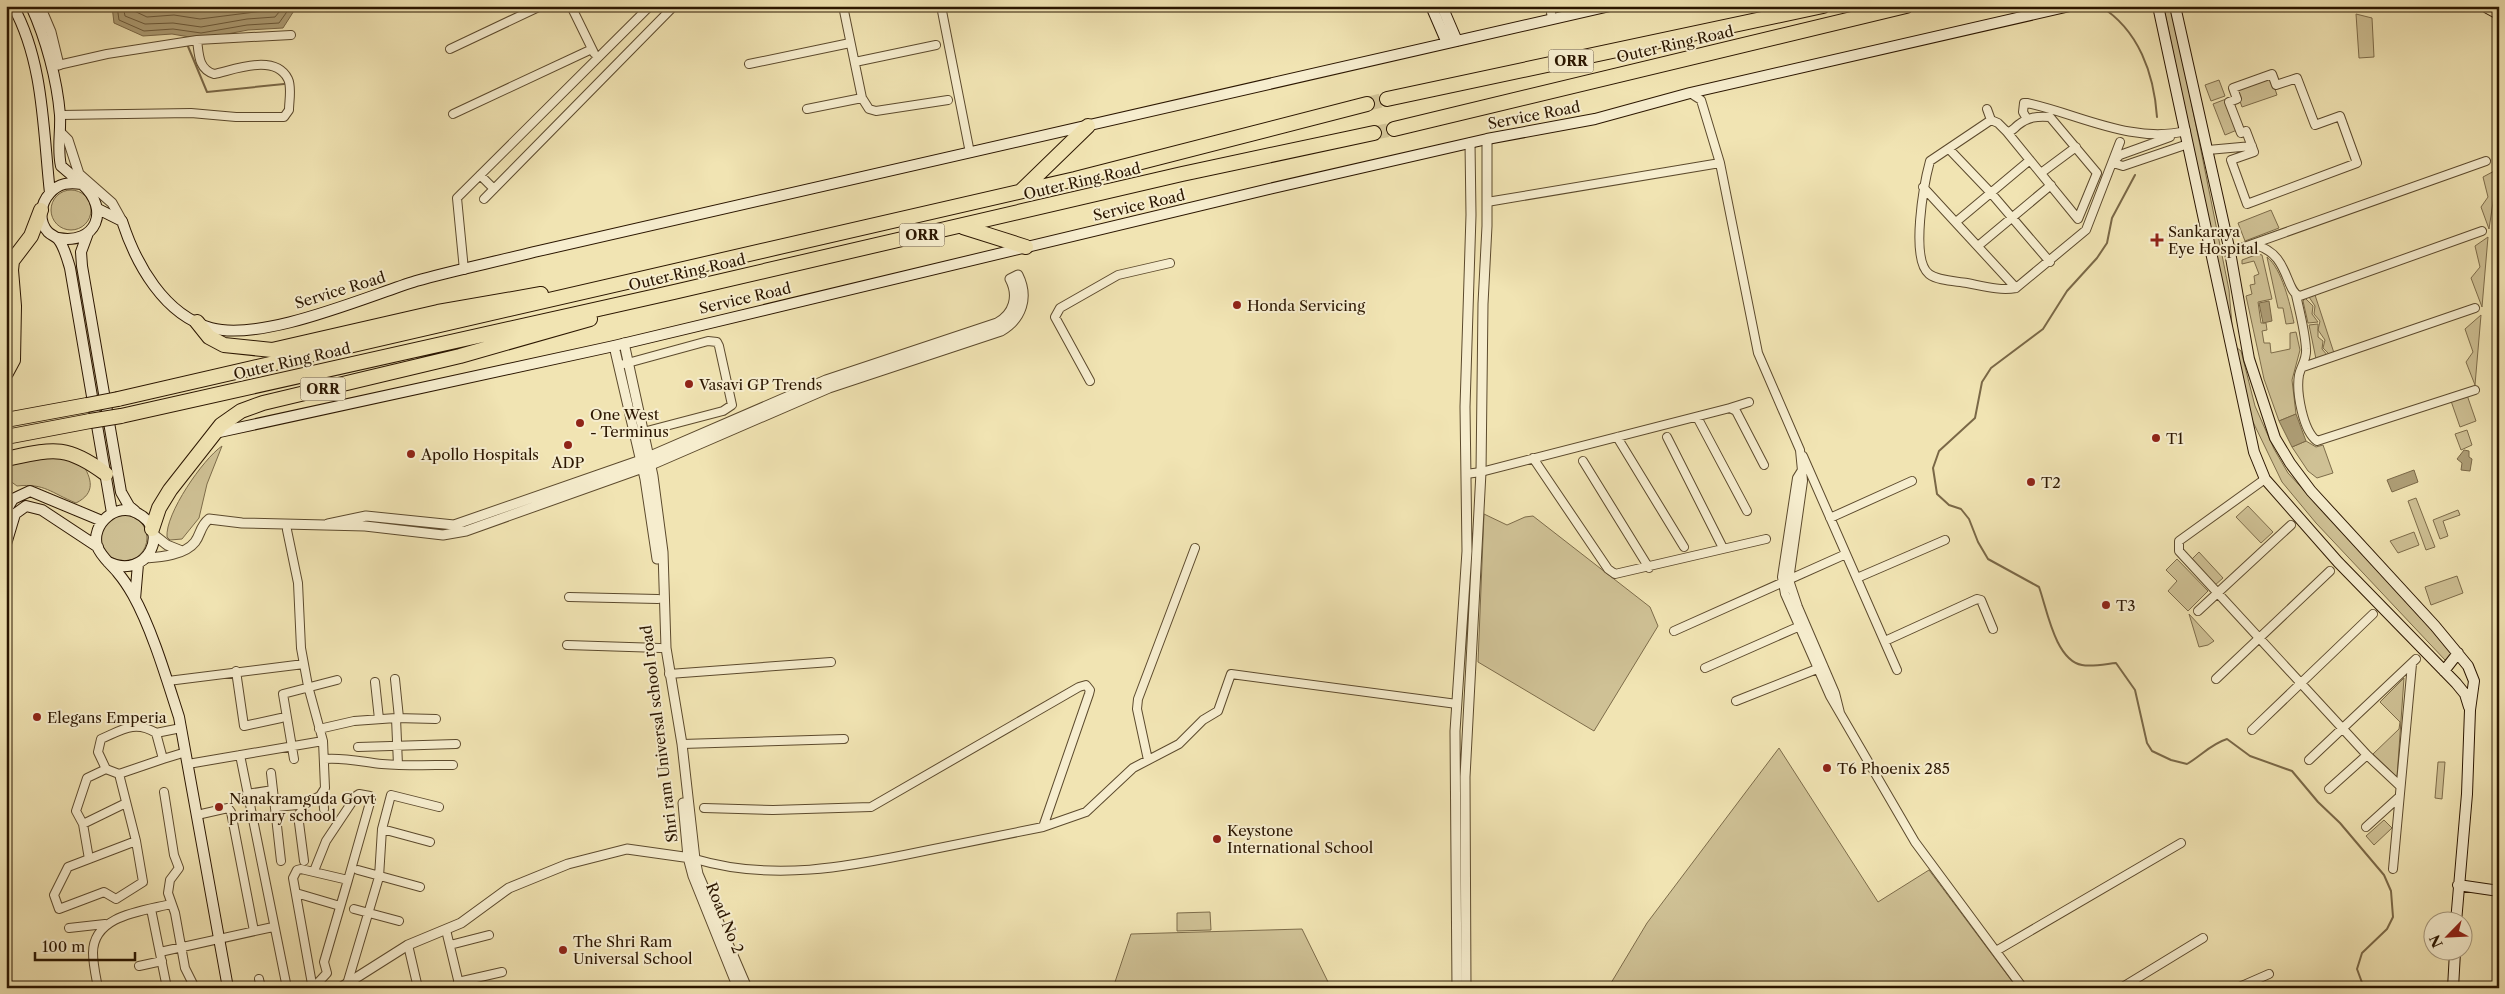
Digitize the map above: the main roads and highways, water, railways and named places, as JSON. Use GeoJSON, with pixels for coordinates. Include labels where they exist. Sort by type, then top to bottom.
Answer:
{"type":"FeatureCollection","features":[{"type":"Feature","properties":{"kind":"highway","name":"Outer Ring Road"},"geometry":{"type":"LineString","coordinates":[[1388,99],[1823,6]]}},
{"type":"Feature","properties":{"kind":"highway","name":"Outer Ring Road"},"geometry":{"type":"LineString","coordinates":[[1394,128],[1906,6]]}},
{"type":"Feature","properties":{"kind":"highway"},"geometry":{"type":"LineString","coordinates":[[2488,6],[2499,12]]}},
{"type":"Feature","properties":{"kind":"highway","name":"Outer Ring Road"},"geometry":{"type":"LineString","coordinates":[[6,420],[118,400],[552,301],[1020,191],[1367,104]]}},
{"type":"Feature","properties":{"kind":"highway"},"geometry":{"type":"LineString","coordinates":[[1020,191],[1088,126]]}},
{"type":"Feature","properties":{"kind":"highway","name":"Outer Ring Road"},"geometry":{"type":"LineString","coordinates":[[6,437],[121,416],[1374,133]]}},
{"type":"Feature","properties":{"kind":"highway"},"geometry":{"type":"LineString","coordinates":[[1185,151],[1191,173]]}},
{"type":"Feature","properties":{"kind":"highway"},"geometry":{"type":"LineString","coordinates":[[6,372],[13,360],[14,306],[12,260],[31,236],[41,210]]}},
{"type":"Feature","properties":{"kind":"highway"},"geometry":{"type":"LineString","coordinates":[[958,226],[1026,246]]}},
{"type":"Feature","properties":{"kind":"highway","name":"ORR"},"geometry":{"type":"LineString","coordinates":[[197,322],[209,337],[224,345],[272,350],[459,308],[481,306],[669,272]]}},
{"type":"Feature","properties":{"kind":"highway","name":"ORR"},"geometry":{"type":"LineString","coordinates":[[152,532],[158,508],[215,433],[233,415],[252,406],[460,356],[674,292]]}},
{"type":"Feature","properties":{"kind":"highway"},"geometry":{"type":"LineString","coordinates":[[6,459],[60,451],[76,454],[106,474]]}},
{"type":"Feature","properties":{"kind":"highway"},"geometry":{"type":"LineString","coordinates":[[6,500],[11,511]]}},
{"type":"Feature","properties":{"kind":"main road"},"geometry":{"type":"LineString","coordinates":[[13,6],[27,37],[34,64],[42,116],[50,193]]}},
{"type":"Feature","properties":{"kind":"main road"},"geometry":{"type":"LineString","coordinates":[[31,6],[55,66],[60,115],[61,166],[94,196],[98,209],[94,225],[80,238],[69,240],[58,238]]}},
{"type":"Feature","properties":{"kind":"main road"},"geometry":{"type":"LineString","coordinates":[[1431,6],[1452,42]]}},
{"type":"Feature","properties":{"kind":"main road"},"geometry":{"type":"LineString","coordinates":[[1442,6],[1452,42]]}},
{"type":"Feature","properties":{"kind":"main road","name":"Service Road"},"geometry":{"type":"LineString","coordinates":[[98,209],[122,221],[129,243],[156,288],[176,309],[197,322],[212,328],[260,329],[331,310],[416,281],[1610,6]]}},
{"type":"Feature","properties":{"kind":"main road","name":"Service Road"},"geometry":{"type":"LineString","coordinates":[[215,433],[619,344],[1026,246],[1487,139],[1595,119],[1690,92],[2070,6]]}},
{"type":"Feature","properties":{"kind":"main road"},"geometry":{"type":"LineString","coordinates":[[2158,6],[2254,452],[2265,479],[2338,562],[2465,694],[2470,710]]}},
{"type":"Feature","properties":{"kind":"main road"},"geometry":{"type":"LineString","coordinates":[[2175,6],[2230,252],[2244,333],[2259,393],[2275,438],[2290,463],[2311,491],[2458,654],[2468,666],[2474,682],[2470,710],[2467,794],[2457,912]]}},
{"type":"Feature","properties":{"kind":"main road"},"geometry":{"type":"LineString","coordinates":[[82,184],[66,183],[50,193],[44,201],[41,210],[45,227],[58,238],[70,268],[112,513]]}},
{"type":"Feature","properties":{"kind":"main road"},"geometry":{"type":"LineString","coordinates":[[89,230],[81,252],[83,276],[120,486],[128,506],[146,519],[152,532],[151,550],[142,561],[128,567],[117,566],[108,562]]}},
{"type":"Feature","properties":{"kind":"main road"},"geometry":{"type":"LineString","coordinates":[[2229,336],[2244,333]]}},
{"type":"Feature","properties":{"kind":"main road"},"geometry":{"type":"LineString","coordinates":[[6,544],[15,514],[11,511],[12,499],[30,491],[102,521]]}},
{"type":"Feature","properties":{"kind":"main road"},"geometry":{"type":"LineString","coordinates":[[11,511],[26,506],[42,510],[98,547],[135,598],[168,681],[181,728],[228,988]]}},
{"type":"Feature","properties":{"kind":"main road"},"geometry":{"type":"LineString","coordinates":[[98,547],[98,529],[102,521],[112,513],[124,510],[136,512]]}},
{"type":"Feature","properties":{"kind":"main road"},"geometry":{"type":"LineString","coordinates":[[135,598],[142,561]]}},
{"type":"Feature","properties":{"kind":"main road"},"geometry":{"type":"LineString","coordinates":[[2444,671],[2458,654]]}},
{"type":"Feature","properties":{"kind":"main road"},"geometry":{"type":"LineString","coordinates":[[2458,885],[2499,891]]}},
{"type":"Feature","properties":{"kind":"main road"},"geometry":{"type":"LineString","coordinates":[[2453,988],[2454,962]]}},
{"type":"Feature","properties":{"kind":"water"},"geometry":{"type":"Polygon","coordinates":[[[112,6],[297,6],[283,28],[248,30],[201,39],[172,34],[143,36],[114,23],[112,6]]]}},
{"type":"Feature","properties":{"kind":"water"},"geometry":{"type":"Polygon","coordinates":[[[2269,301],[2272,321],[2263,323],[2259,303],[2269,301]]]}},
{"type":"Feature","properties":{"kind":"water"},"geometry":{"type":"Polygon","coordinates":[[[2296,414],[2306,441],[2292,447],[2279,421],[2296,414]]]}},
{"type":"Feature","properties":{"kind":"water"},"geometry":{"type":"Polygon","coordinates":[[[2464,450],[2469,451],[2469,457],[2472,459],[2470,471],[2461,470],[2462,463],[2457,459],[2464,450]]]}},
{"type":"Feature","properties":{"kind":"water"},"geometry":{"type":"Polygon","coordinates":[[[2414,470],[2418,482],[2392,492],[2387,480],[2414,470]]]}},
{"type":"Feature","properties":{"kind":"waterway"},"geometry":{"type":"LineString","coordinates":[[2100,6],[2125,27],[2142,54],[2152,85],[2157,117]]}},
{"type":"Feature","properties":{"kind":"waterway"},"geometry":{"type":"LineString","coordinates":[[187,44],[207,92],[284,84]]}},
{"type":"Feature","properties":{"kind":"waterway"},"geometry":{"type":"LineString","coordinates":[[2135,175],[2112,218],[2107,243],[2097,258],[2067,291],[2043,329],[1991,368],[1982,382],[1975,418],[1939,451],[1933,468],[1937,494],[1949,505],[1961,509],[1969,519],[1978,542],[1988,559],[2039,587],[2053,632],[2065,654],[2073,661],[2086,666],[2116,663],[2135,690],[2147,743],[2152,751],[2171,760],[2187,764],[2211,747],[2227,739],[2250,756],[2292,771],[2318,802],[2340,823],[2384,875],[2391,891],[2393,917],[2387,929],[2362,953],[2357,969],[2364,988]]}},
{"type":"Feature","properties":{"kind":"tunnel"},"geometry":{"type":"LineString","coordinates":[[1367,104],[1387,99]]}},
{"type":"Feature","properties":{"kind":"tunnel"},"geometry":{"type":"LineString","coordinates":[[1374,133],[1394,129]]}},
{"type":"Feature","properties":{"kind":"place","name":"Sankaraya Eye Hospital"},"geometry":{"type":"Point","coordinates":[2157,240]}},
{"type":"Feature","properties":{"kind":"place","name":"Honda Servicing"},"geometry":{"type":"Point","coordinates":[1237,305]}},
{"type":"Feature","properties":{"kind":"place","name":"Vasavi GP Trends"},"geometry":{"type":"Point","coordinates":[689,384]}},
{"type":"Feature","properties":{"kind":"place","name":"One West - Terminus"},"geometry":{"type":"Point","coordinates":[580,423]}},
{"type":"Feature","properties":{"kind":"place","name":"T1"},"geometry":{"type":"Point","coordinates":[2156,438]}},
{"type":"Feature","properties":{"kind":"place","name":"ADP"},"geometry":{"type":"Point","coordinates":[568,445]}},
{"type":"Feature","properties":{"kind":"place","name":"Apollo Hospitals"},"geometry":{"type":"Point","coordinates":[411,454]}},
{"type":"Feature","properties":{"kind":"place","name":"T2"},"geometry":{"type":"Point","coordinates":[2031,482]}},
{"type":"Feature","properties":{"kind":"place","name":"T3"},"geometry":{"type":"Point","coordinates":[2106,605]}},
{"type":"Feature","properties":{"kind":"place","name":"Elegans Emperia"},"geometry":{"type":"Point","coordinates":[37,717]}},
{"type":"Feature","properties":{"kind":"place","name":"T6 Phoenix 285"},"geometry":{"type":"Point","coordinates":[1827,768]}},
{"type":"Feature","properties":{"kind":"place","name":"Nanakramguda Govt primary school"},"geometry":{"type":"Point","coordinates":[219,807]}},
{"type":"Feature","properties":{"kind":"place","name":"Keystone International School"},"geometry":{"type":"Point","coordinates":[1217,839]}},
{"type":"Feature","properties":{"kind":"place","name":"The Shri Ram Universal School"},"geometry":{"type":"Point","coordinates":[563,950]}}]}
